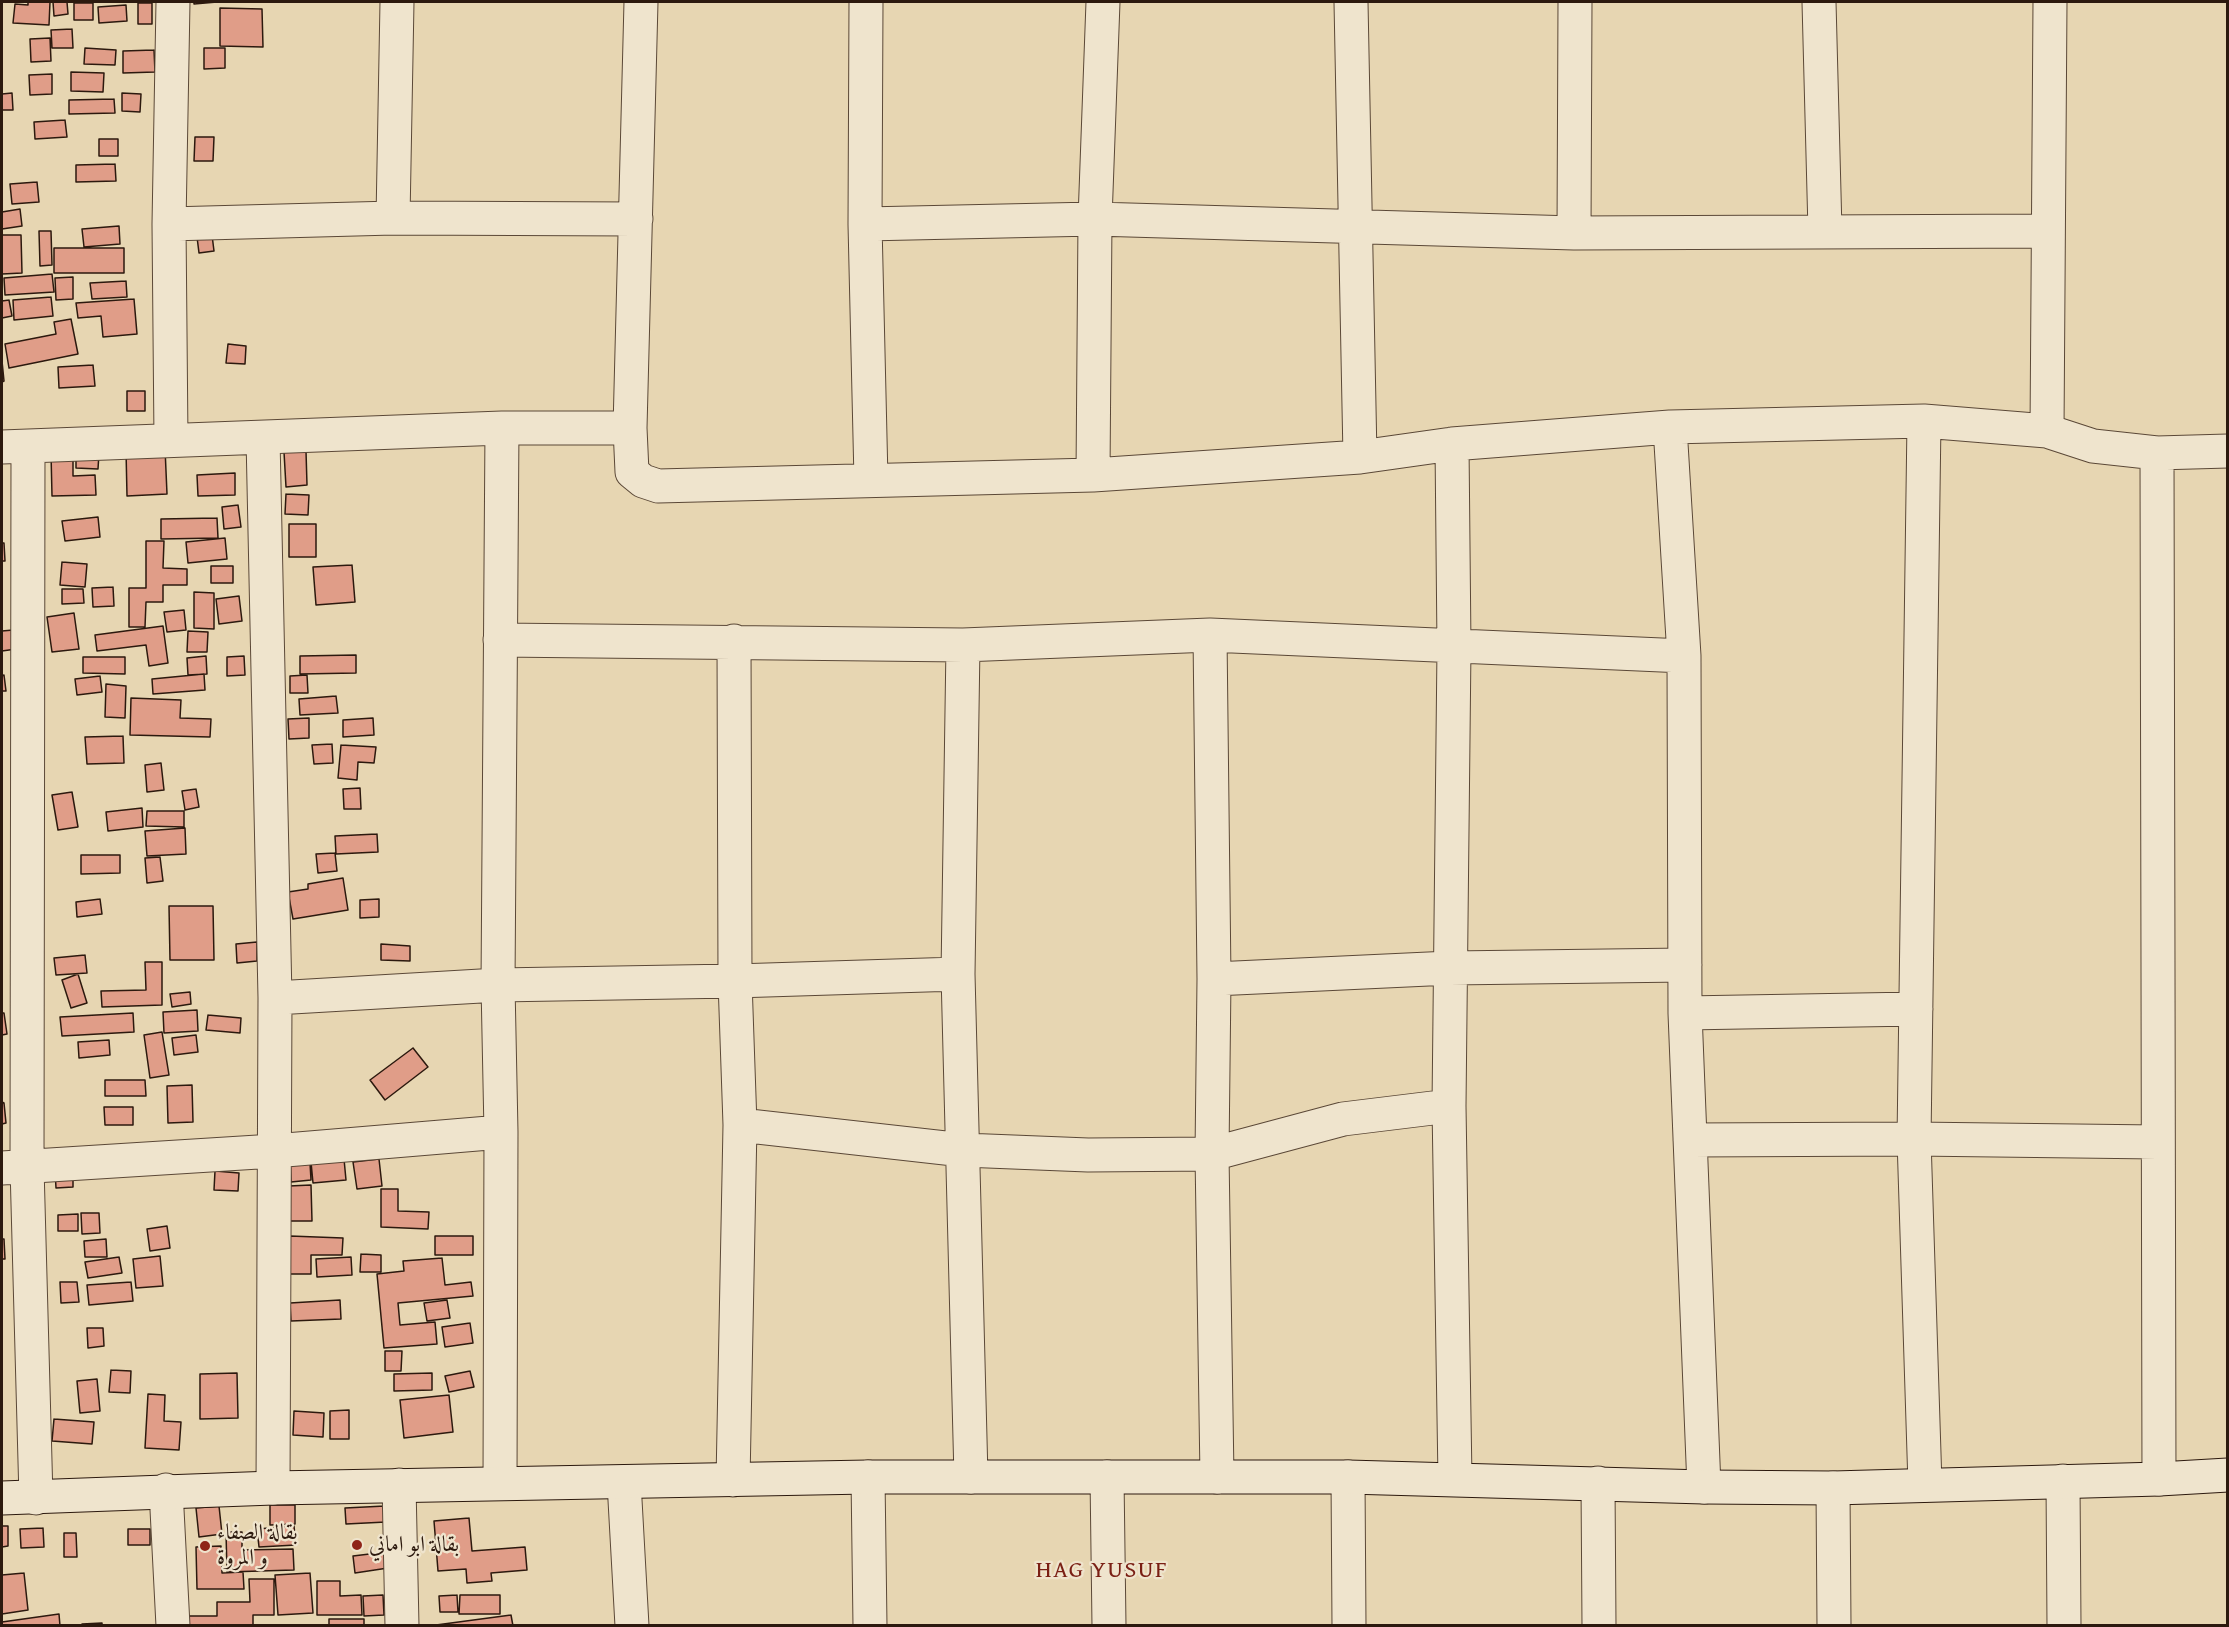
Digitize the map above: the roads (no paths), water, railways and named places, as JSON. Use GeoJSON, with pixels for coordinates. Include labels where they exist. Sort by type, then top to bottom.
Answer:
{"type":"FeatureCollection","features":[{"type":"Feature","properties":{"kind":"street"},"geometry":{"type":"LineString","coordinates":[[171,440],[169,224],[173,2]]}},
{"type":"Feature","properties":{"kind":"street"},"geometry":{"type":"LineString","coordinates":[[393,218],[397,2]]}},
{"type":"Feature","properties":{"kind":"street"},"geometry":{"type":"LineString","coordinates":[[641,2],[630,428],[632,472],[643,481],[658,486],[1093,475],[1360,457],[1452,444],[1670,427],[1924,421],[2047,431],[2093,446],[2157,453],[2228,451]]}},
{"type":"Feature","properties":{"kind":"street"},"geometry":{"type":"LineString","coordinates":[[866,2],[865,224],[871,480]]}},
{"type":"Feature","properties":{"kind":"street"},"geometry":{"type":"LineString","coordinates":[[1093,475],[1095,219],[1103,2]]}},
{"type":"Feature","properties":{"kind":"street"},"geometry":{"type":"LineString","coordinates":[[1350,2],[1360,457]]}},
{"type":"Feature","properties":{"kind":"street"},"geometry":{"type":"LineString","coordinates":[[1574,233],[1575,2]]}},
{"type":"Feature","properties":{"kind":"street"},"geometry":{"type":"LineString","coordinates":[[1819,2],[1825,231]]}},
{"type":"Feature","properties":{"kind":"street"},"geometry":{"type":"LineString","coordinates":[[2047,431],[2046,231],[2050,2]]}},
{"type":"Feature","properties":{"kind":"street"},"geometry":{"type":"LineString","coordinates":[[169,224],[393,218],[636,219]]}},
{"type":"Feature","properties":{"kind":"street"},"geometry":{"type":"LineString","coordinates":[[865,224],[1095,219],[1574,233],[2046,231]]}},
{"type":"Feature","properties":{"kind":"street"},"geometry":{"type":"LineString","coordinates":[[1924,421],[1914,1139],[1925,1485]]}},
{"type":"Feature","properties":{"kind":"street"},"geometry":{"type":"LineString","coordinates":[[1670,427],[1684,656],[1685,1013],[1704,1487]]}},
{"type":"Feature","properties":{"kind":"street"},"geometry":{"type":"LineString","coordinates":[[36,1498],[14,1168],[15,447],[502,428],[630,428]]}},
{"type":"Feature","properties":{"kind":"street"},"geometry":{"type":"LineString","coordinates":[[500,1483],[501,1131],[498,985],[502,428]]}},
{"type":"Feature","properties":{"kind":"street"},"geometry":{"type":"LineString","coordinates":[[263,438],[275,998],[273,1488]]}},
{"type":"Feature","properties":{"kind":"street"},"geometry":{"type":"LineString","coordinates":[[1452,444],[1454,647],[1449,1106],[1455,1479]]}},
{"type":"Feature","properties":{"kind":"street"},"geometry":{"type":"LineString","coordinates":[[2157,453],[2159,1479]]}},
{"type":"Feature","properties":{"kind":"street"},"geometry":{"type":"LineString","coordinates":[[500,640],[963,645],[1210,635],[1684,656]]}},
{"type":"Feature","properties":{"kind":"street"},"geometry":{"type":"LineString","coordinates":[[1210,635],[1214,979],[1212,1154],[1217,1477]]}},
{"type":"Feature","properties":{"kind":"street"},"geometry":{"type":"LineString","coordinates":[[733,1480],[740,1125],[735,981],[734,641]]}},
{"type":"Feature","properties":{"kind":"street"},"geometry":{"type":"LineString","coordinates":[[963,645],[958,974],[971,1477]]}},
{"type":"Feature","properties":{"kind":"street"},"geometry":{"type":"LineString","coordinates":[[1214,979],[1450,968],[1685,965]]}},
{"type":"Feature","properties":{"kind":"street"},"geometry":{"type":"LineString","coordinates":[[275,998],[498,985],[958,974]]}},
{"type":"Feature","properties":{"kind":"street"},"geometry":{"type":"LineString","coordinates":[[1685,1013],[1916,1009]]}},
{"type":"Feature","properties":{"kind":"street"},"geometry":{"type":"LineString","coordinates":[[740,1125],[963,1150],[1088,1155],[1212,1154],[1343,1119],[1449,1106]]}},
{"type":"Feature","properties":{"kind":"street"},"geometry":{"type":"LineString","coordinates":[[14,1168],[274,1151],[501,1131]]}},
{"type":"Feature","properties":{"kind":"street"},"geometry":{"type":"LineString","coordinates":[[1690,1140],[1914,1139],[2157,1142]]}},
{"type":"Feature","properties":{"kind":"street"},"geometry":{"type":"LineString","coordinates":[[2,1498],[166,1490],[868,1477],[1348,1477],[1704,1487],[1833,1488],[2228,1475]]}},
{"type":"Feature","properties":{"kind":"street"},"geometry":{"type":"LineString","coordinates":[[868,1477],[870,1626]]}},
{"type":"Feature","properties":{"kind":"street"},"geometry":{"type":"LineString","coordinates":[[1107,1477],[1109,1626]]}},
{"type":"Feature","properties":{"kind":"street"},"geometry":{"type":"LineString","coordinates":[[1348,1477],[1348,1626]]}},
{"type":"Feature","properties":{"kind":"street"},"geometry":{"type":"LineString","coordinates":[[2063,1481],[2064,1626]]}},
{"type":"Feature","properties":{"kind":"street"},"geometry":{"type":"LineString","coordinates":[[624,1482],[632,1626]]}},
{"type":"Feature","properties":{"kind":"street"},"geometry":{"type":"LineString","coordinates":[[1598,1483],[1599,1626]]}},
{"type":"Feature","properties":{"kind":"street"},"geometry":{"type":"LineString","coordinates":[[399,1485],[402,1626]]}},
{"type":"Feature","properties":{"kind":"street"},"geometry":{"type":"LineString","coordinates":[[1833,1488],[1834,1626]]}},
{"type":"Feature","properties":{"kind":"street"},"geometry":{"type":"LineString","coordinates":[[166,1490],[173,1626]]}},
{"type":"Feature","properties":{"kind":"place","name":"بقالة ابو اماني"},"geometry":{"type":"Point","coordinates":[357,1545]}},
{"type":"Feature","properties":{"kind":"place","name":"بقالة الصفاء و المروة"},"geometry":{"type":"Point","coordinates":[205,1546]}},
{"type":"Feature","properties":{"kind":"district","name":"HAG YUSUF"},"geometry":{"type":"Point","coordinates":[1102,1571]}}]}
